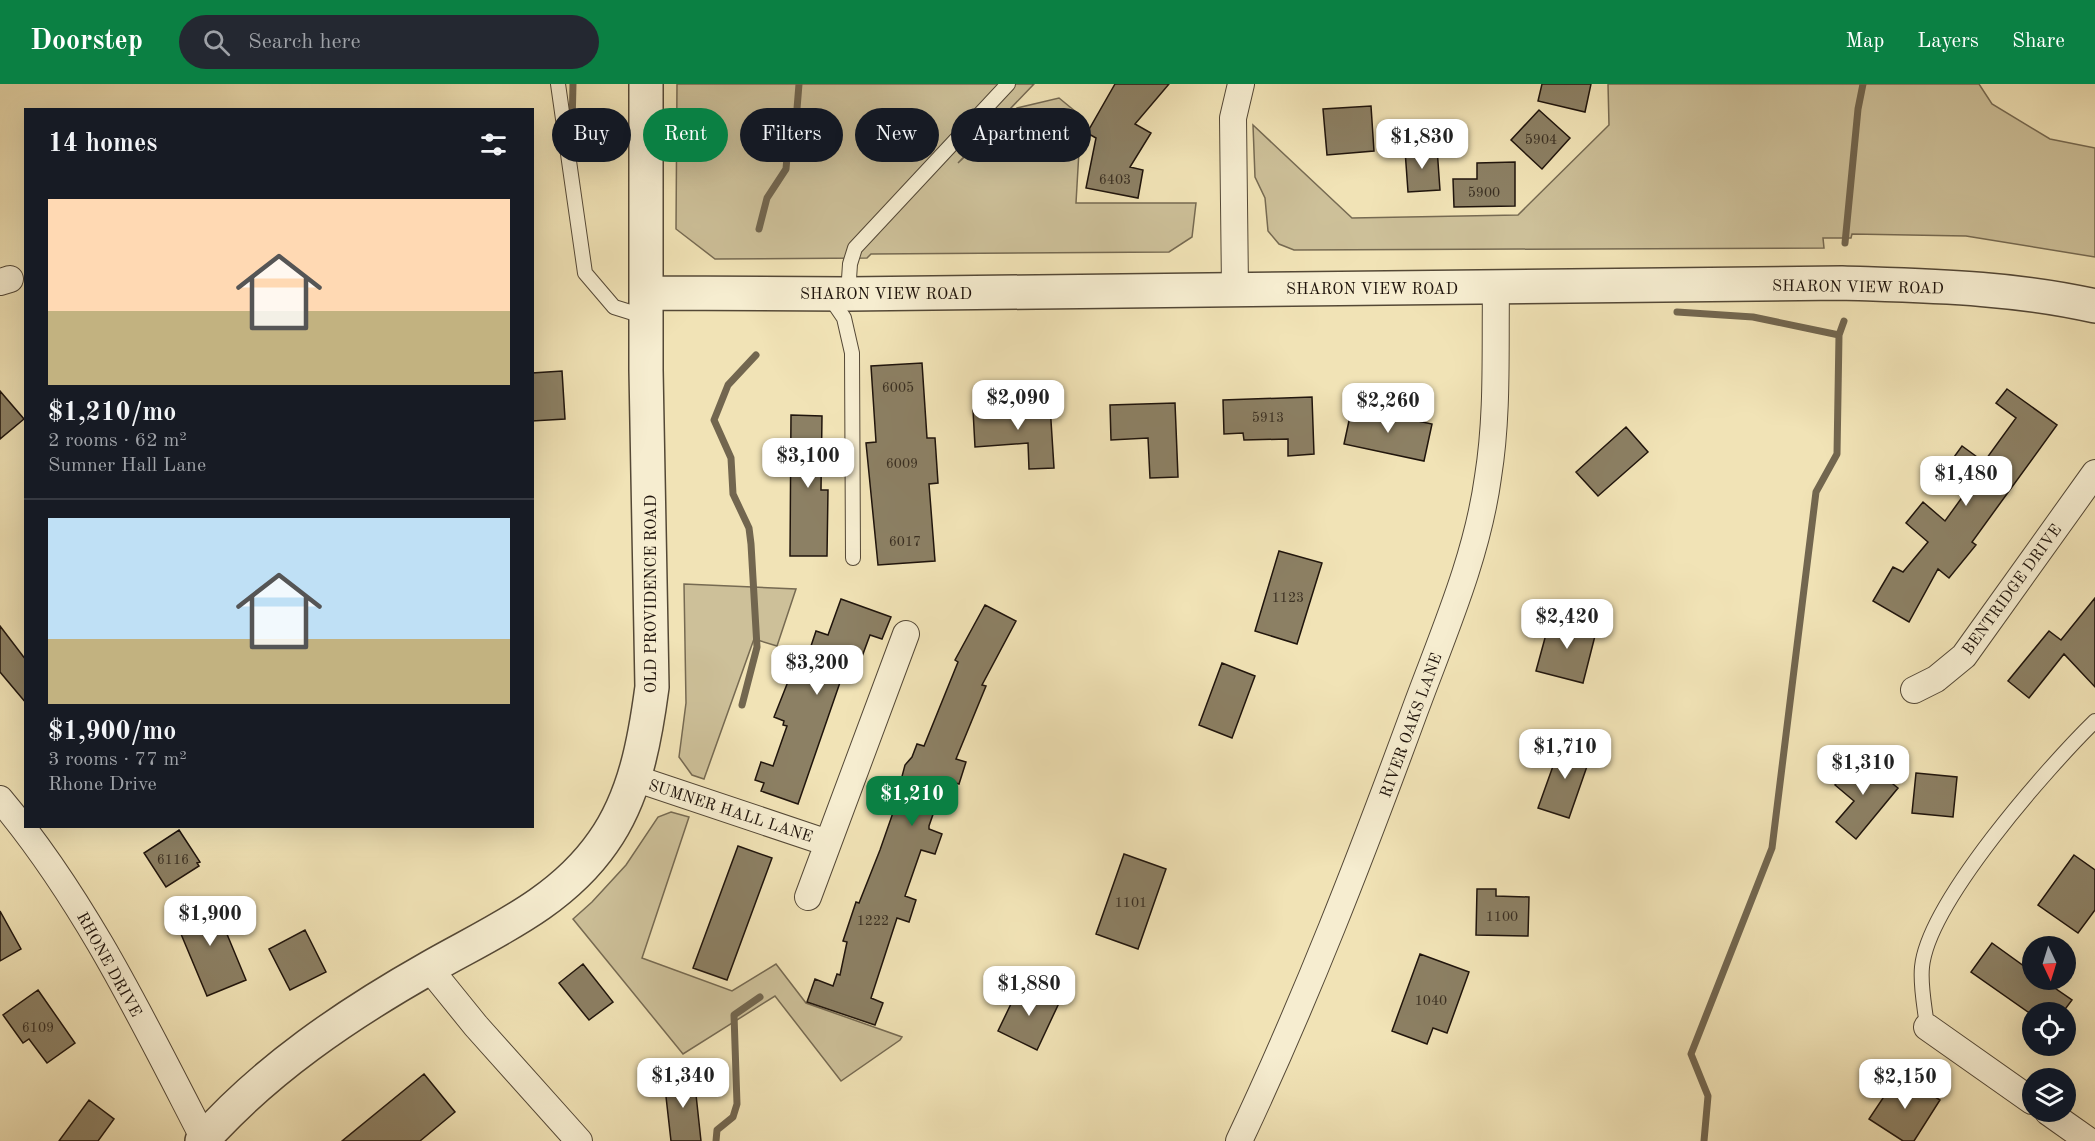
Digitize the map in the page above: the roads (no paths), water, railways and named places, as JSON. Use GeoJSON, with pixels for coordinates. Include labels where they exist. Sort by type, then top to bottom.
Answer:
{"type":"FeatureCollection","features":[{"type":"Feature","properties":{"kind":"street","name":"OLD PROVIDENCE ROAD"},"geometry":{"type":"LineString","coordinates":[[203,1140],[236,1104],[284,1063],[363,1007],[533,911],[559,891],[604,841],[634,778],[646,733],[652,687],[646,84]]}},
{"type":"Feature","properties":{"kind":"street"},"geometry":{"type":"LineString","coordinates":[[1235,288],[1233,118],[1241,84]]}},
{"type":"Feature","properties":{"kind":"street","name":"SHARON VIEW ROAD"},"geometry":{"type":"LineString","coordinates":[[648,306],[838,294],[1842,283],[1979,288],[2031,293],[2095,306]]}},
{"type":"Feature","properties":{"kind":"street","name":"RIVER OAKS LANE"},"geometry":{"type":"LineString","coordinates":[[1239,1141],[1293,1026],[1363,852],[1468,565],[1488,477],[1495,415],[1496,288]]}},
{"type":"Feature","properties":{"kind":"street","name":"BENTRIDGE DRIVE"},"geometry":{"type":"LineString","coordinates":[[1914,690],[1936,679],[1964,656],[2095,473]]}},
{"type":"Feature","properties":{"kind":"street","name":"SUMNER HALL LANE"},"geometry":{"type":"LineString","coordinates":[[807,897],[906,634]]}},
{"type":"Feature","properties":{"kind":"street","name":"SUMNER HALL LANE"},"geometry":{"type":"LineString","coordinates":[[634,778],[828,843]]}},
{"type":"Feature","properties":{"kind":"street","name":"RHONE DRIVE"},"geometry":{"type":"LineString","coordinates":[[0,799],[24,827]]}},
{"type":"Feature","properties":{"kind":"street","name":"RHONE DRIVE"},"geometry":{"type":"LineString","coordinates":[[25,828],[82,910],[203,1140]]}},
{"type":"Feature","properties":{"kind":"street"},"geometry":{"type":"LineString","coordinates":[[429,968],[476,1026],[579,1141]]}},
{"type":"Feature","properties":{"kind":"street"},"geometry":{"type":"LineString","coordinates":[[1927,1027],[2022,1094]]}},
{"type":"Feature","properties":{"kind":"street"},"geometry":{"type":"LineString","coordinates":[[2062,1122],[2089,1141]]}},
{"type":"Feature","properties":{"kind":"lane"},"geometry":{"type":"LineString","coordinates":[[558,84],[585,273],[614,307],[648,306]]}},
{"type":"Feature","properties":{"kind":"lane"},"geometry":{"type":"LineString","coordinates":[[853,558],[852,352],[838,294],[855,248],[1008,84]]}},
{"type":"Feature","properties":{"kind":"lane"},"geometry":{"type":"LineString","coordinates":[[1927,1027],[1922,967],[1934,927],[1972,864],[2037,785],[2095,721]]}},
{"type":"Feature","properties":{"kind":"waterway"},"geometry":{"type":"LineString","coordinates":[[572,108],[573,84]]}},
{"type":"Feature","properties":{"kind":"waterway"},"geometry":{"type":"LineString","coordinates":[[759,229],[767,198],[786,169],[788,145],[796,121],[799,84]]}},
{"type":"Feature","properties":{"kind":"waterway"},"geometry":{"type":"LineString","coordinates":[[1845,243],[1858,109],[1863,84]]}},
{"type":"Feature","properties":{"kind":"waterway"},"geometry":{"type":"LineString","coordinates":[[1677,312],[1753,317],[1839,335]]}},
{"type":"Feature","properties":{"kind":"waterway"},"geometry":{"type":"LineString","coordinates":[[1704,1141],[1708,1096],[1691,1054],[1772,848],[1816,492],[1837,454],[1839,335],[1844,321]]}},
{"type":"Feature","properties":{"kind":"waterway"},"geometry":{"type":"LineString","coordinates":[[742,705],[757,647],[751,544],[749,528],[733,494],[731,458],[714,420],[728,385],[756,355]]}},
{"type":"Feature","properties":{"kind":"waterway"},"geometry":{"type":"LineString","coordinates":[[716,1141],[717,1130],[733,1117],[737,1104],[734,1015],[760,997]]}}]}
